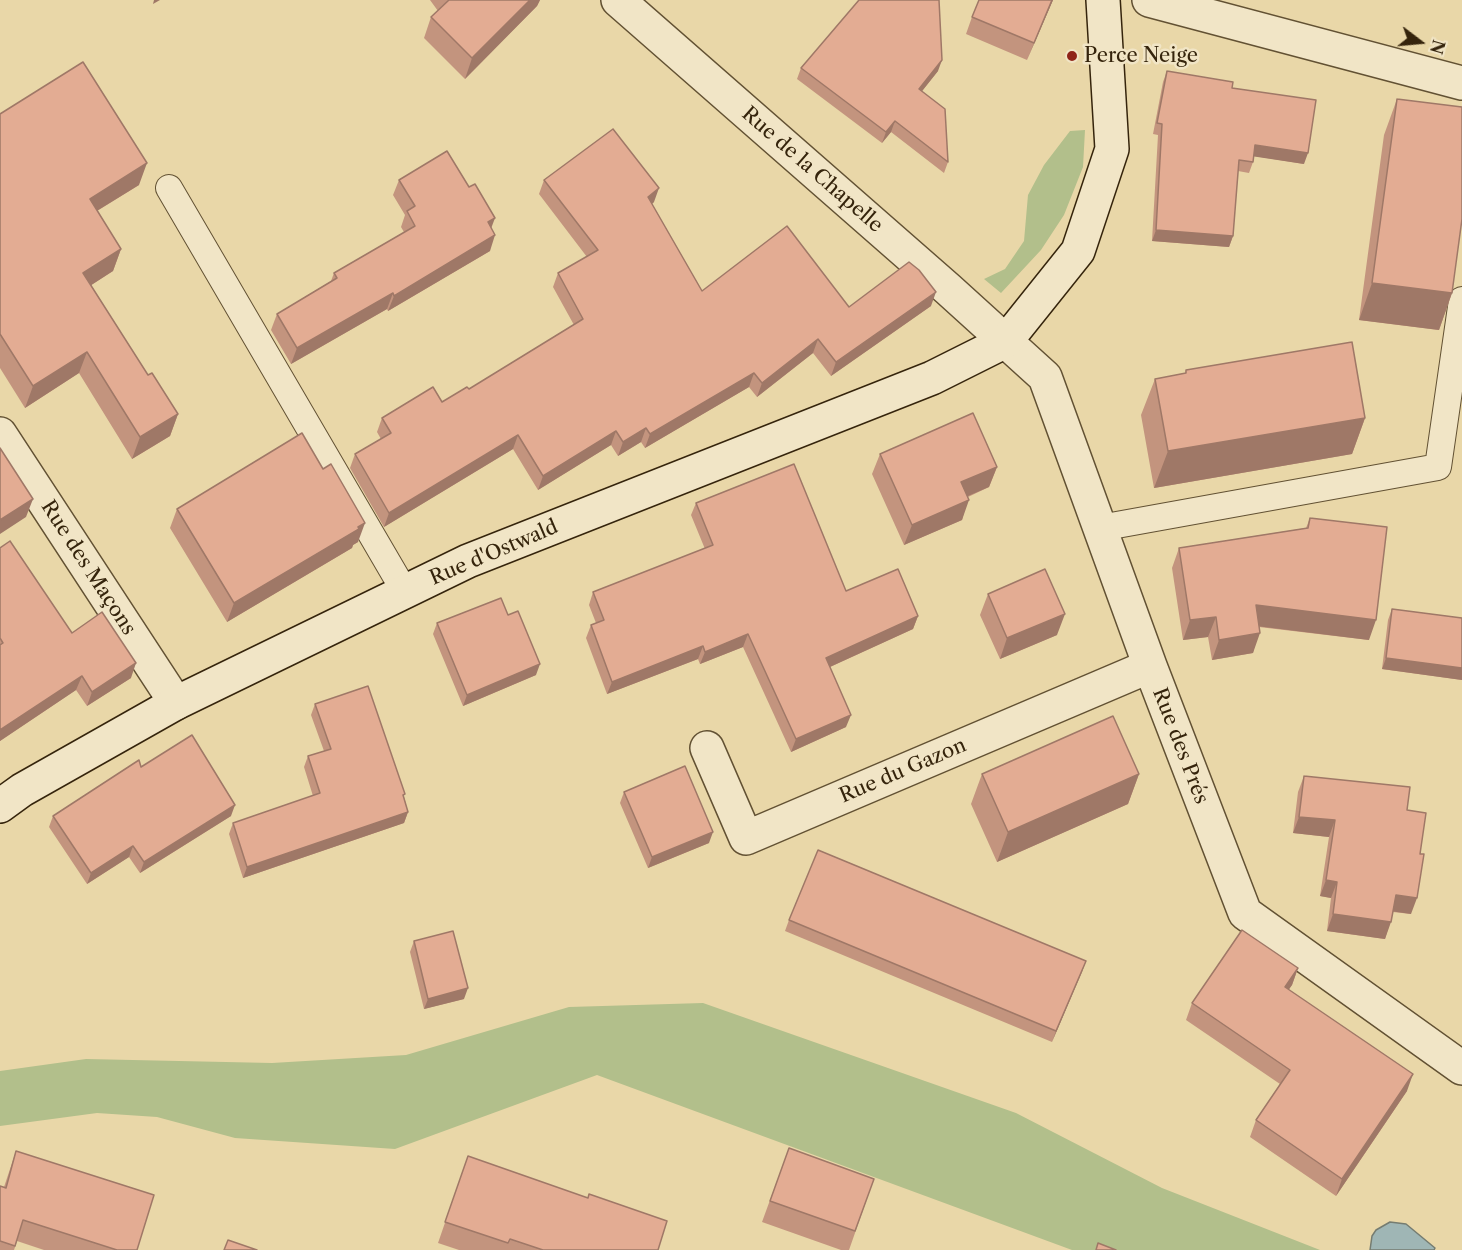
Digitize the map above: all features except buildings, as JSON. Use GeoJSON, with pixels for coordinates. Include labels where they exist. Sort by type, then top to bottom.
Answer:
{"type":"FeatureCollection","features":[{"type":"Feature","properties":{"kind":"street","name":"Rue de la Chapelle"},"geometry":{"type":"LineString","coordinates":[[618,0],[1006,341]]}},
{"type":"Feature","properties":{"kind":"street"},"geometry":{"type":"LineString","coordinates":[[1006,341],[1078,251],[1112,149],[1103,0]]}},
{"type":"Feature","properties":{"kind":"street"},"geometry":{"type":"LineString","coordinates":[[1149,0],[1462,83]]}},
{"type":"Feature","properties":{"kind":"street","name":"Rue des Prés"},"geometry":{"type":"LineString","coordinates":[[1006,341],[1045,377],[1150,666],[1245,913],[1462,1068]]}},
{"type":"Feature","properties":{"kind":"street","name":"Rue d'Ostwald"},"geometry":{"type":"LineString","coordinates":[[0,806],[22,790],[176,703],[468,561],[932,378],[1006,341]]}},
{"type":"Feature","properties":{"kind":"street","name":"Rue des Maçons"},"geometry":{"type":"LineString","coordinates":[[0,434],[176,703]]}},
{"type":"Feature","properties":{"kind":"street","name":"Rue du Gazon"},"geometry":{"type":"LineString","coordinates":[[706,748],[746,838],[1150,666]]}},
{"type":"Feature","properties":{"kind":"lane"},"geometry":{"type":"LineString","coordinates":[[169,188],[405,592]]}},
{"type":"Feature","properties":{"kind":"lane"},"geometry":{"type":"LineString","coordinates":[[1100,528],[1438,467],[1462,300]]}},
{"type":"Feature","properties":{"kind":"green space"},"geometry":{"type":"Polygon","coordinates":[[[1085,130],[1083,167],[1064,215],[1041,250],[1001,293],[984,279],[1005,269],[1024,241],[1028,195],[1044,165],[1070,131],[1085,130]]]}},
{"type":"Feature","properties":{"kind":"green space"},"geometry":{"type":"Polygon","coordinates":[[[703,1003],[1016,1113],[1162,1188],[1320,1250],[1072,1250],[597,1075],[395,1149],[235,1138],[157,1117],[97,1113],[0,1126],[0,1071],[86,1059],[272,1063],[406,1055],[569,1007],[703,1003]]]}},
{"type":"Feature","properties":{"kind":"water"},"geometry":{"type":"Polygon","coordinates":[[[1390,1222],[1406,1224],[1435,1248],[1434,1250],[1370,1250],[1372,1236],[1376,1230],[1390,1222]]]}},
{"type":"Feature","properties":{"kind":"place","name":"Perce Neige"},"geometry":{"type":"Point","coordinates":[1072,56]}}]}
